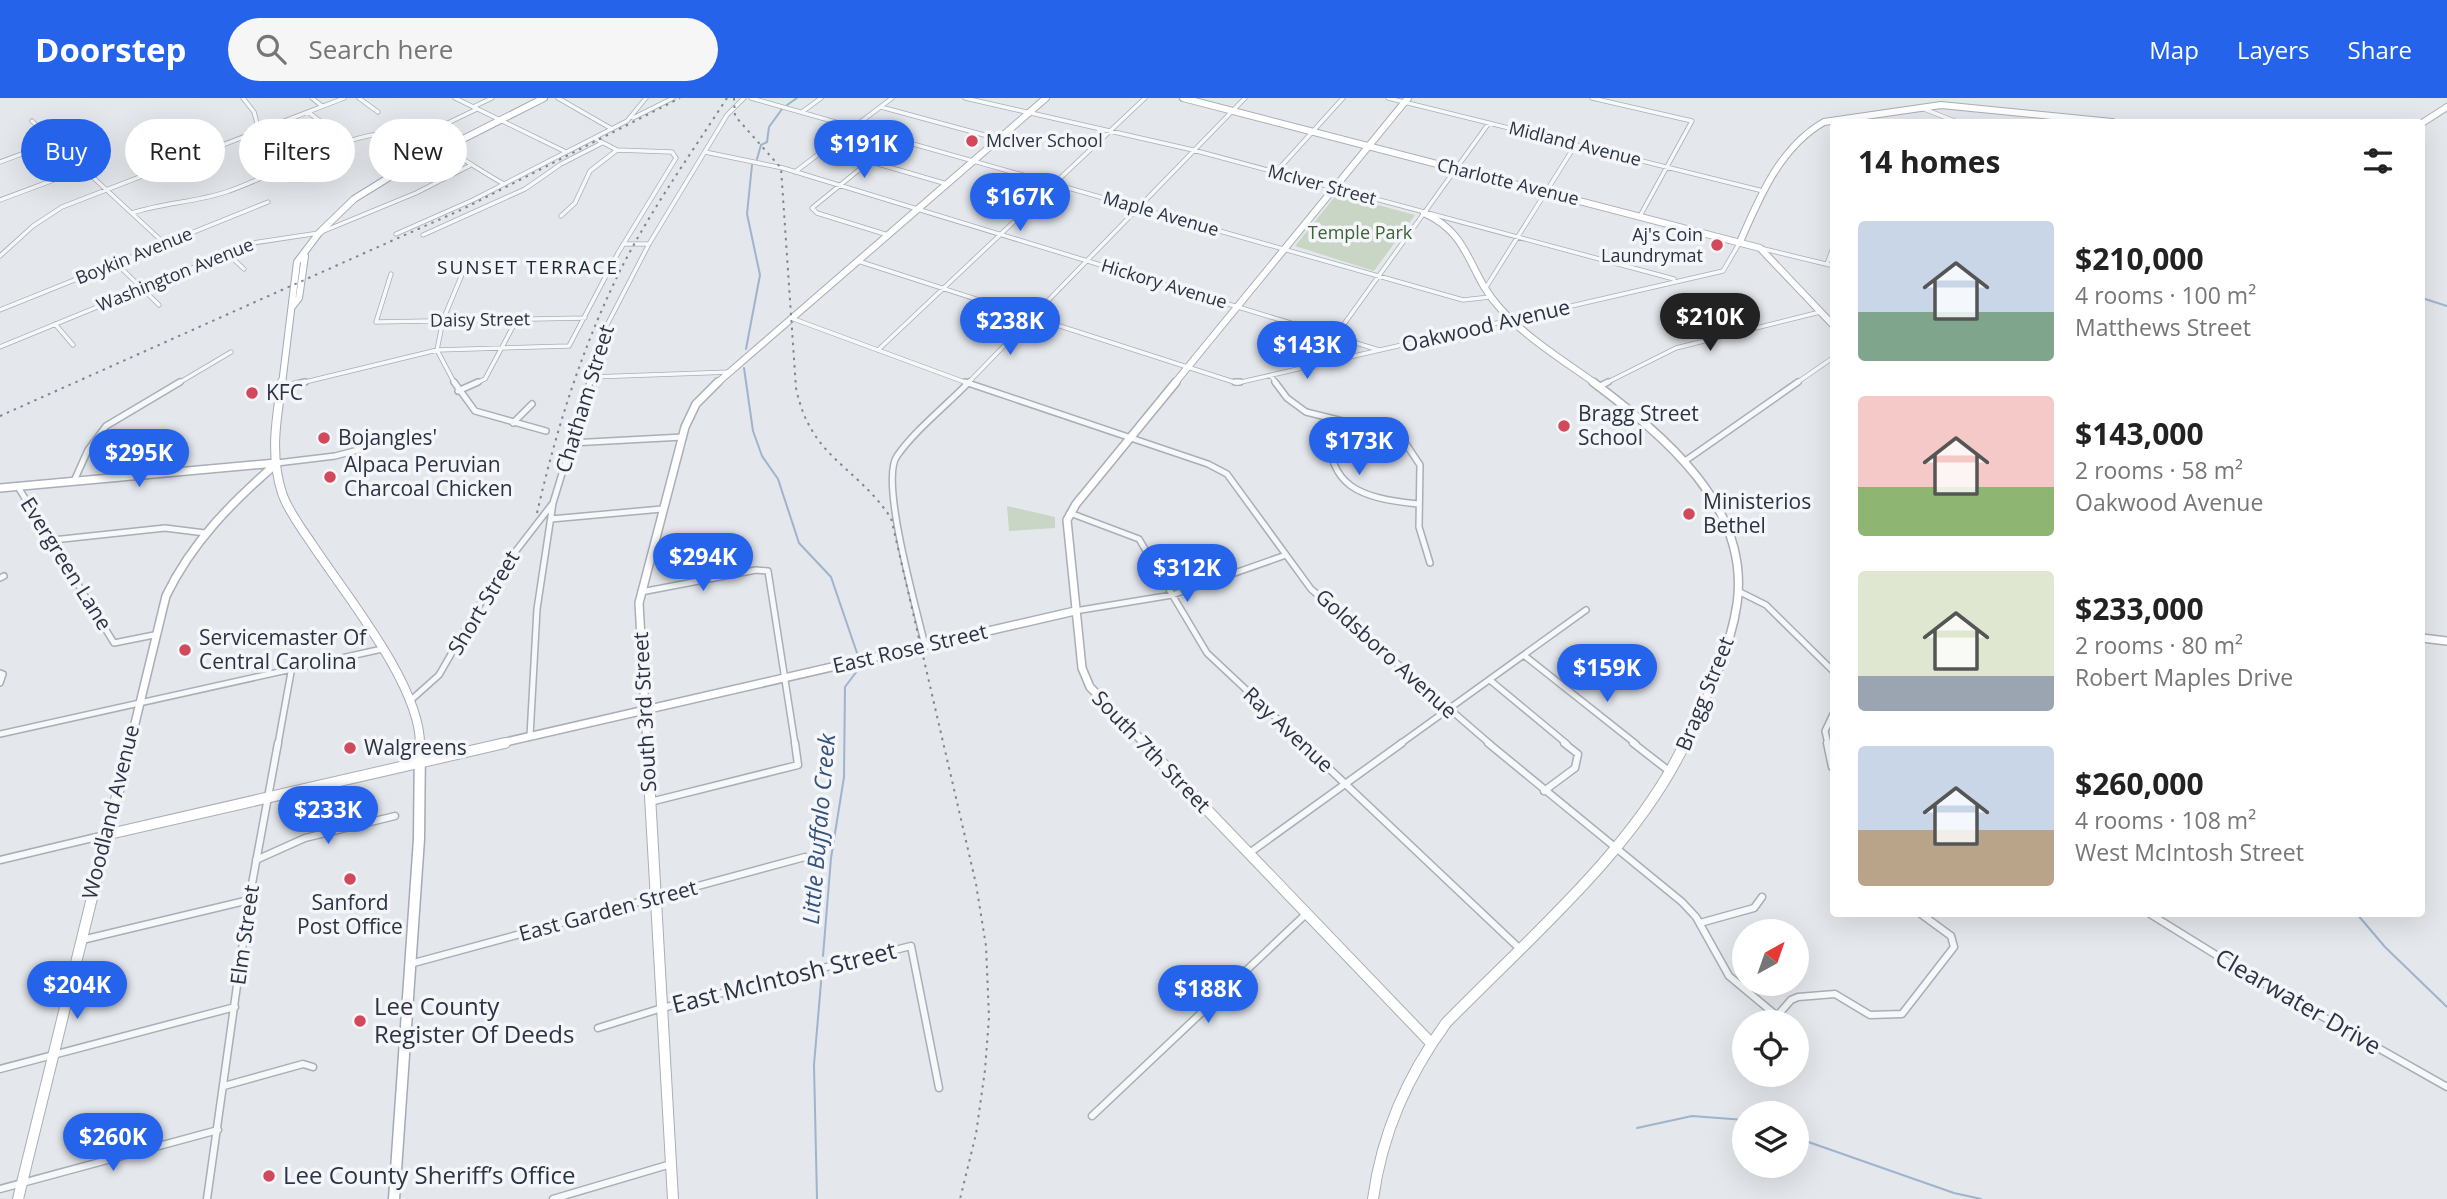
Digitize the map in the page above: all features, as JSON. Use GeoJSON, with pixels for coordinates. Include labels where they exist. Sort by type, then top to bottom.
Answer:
{"type":"FeatureCollection","features":[{"type":"Feature","properties":{"kind":"main road"},"geometry":{"type":"LineString","coordinates":[[467,137],[544,98]]}},
{"type":"Feature","properties":{"kind":"main road"},"geometry":{"type":"LineString","coordinates":[[382,182],[366,191],[318,233],[304,256],[299,298],[292,307],[273,438],[284,499],[383,649],[411,700],[420,728],[421,762],[410,964],[394,1199]]}},
{"type":"Feature","properties":{"kind":"street"},"geometry":{"type":"LineString","coordinates":[[243,98],[254,112],[254,119]]}},
{"type":"Feature","properties":{"kind":"street"},"geometry":{"type":"LineString","coordinates":[[312,98],[322,106]]}},
{"type":"Feature","properties":{"kind":"street"},"geometry":{"type":"LineString","coordinates":[[290,119],[344,98]]}},
{"type":"Feature","properties":{"kind":"street"},"geometry":{"type":"LineString","coordinates":[[359,98],[378,112]]}},
{"type":"Feature","properties":{"kind":"street"},"geometry":{"type":"LineString","coordinates":[[455,98],[566,152]]}},
{"type":"Feature","properties":{"kind":"street"},"geometry":{"type":"LineString","coordinates":[[453,119],[492,98]]}},
{"type":"Feature","properties":{"kind":"street"},"geometry":{"type":"LineString","coordinates":[[558,98],[612,129]]}},
{"type":"Feature","properties":{"kind":"street"},"geometry":{"type":"LineString","coordinates":[[627,121],[646,98]]}},
{"type":"Feature","properties":{"kind":"street"},"geometry":{"type":"LineString","coordinates":[[396,234],[504,184],[673,98]]}},
{"type":"Feature","properties":{"kind":"street","name":"Chatham Street"},"geometry":{"type":"LineString","coordinates":[[530,736],[537,609],[553,503],[607,325],[649,244],[727,115],[744,98]]}},
{"type":"Feature","properties":{"kind":"street","name":"Maple Avenue"},"geometry":{"type":"LineString","coordinates":[[751,98],[1463,300],[1490,296]]}},
{"type":"Feature","properties":{"kind":"street"},"geometry":{"type":"LineString","coordinates":[[802,112],[821,98]]}},
{"type":"Feature","properties":{"kind":"street"},"geometry":{"type":"LineString","coordinates":[[795,172],[892,98]]}},
{"type":"Feature","properties":{"kind":"street","name":"McIver Street"},"geometry":{"type":"LineString","coordinates":[[965,98],[1193,150],[1677,279]]}},
{"type":"Feature","properties":{"kind":"street","name":"South 3rd Street"},"geometry":{"type":"LineString","coordinates":[[673,1199],[645,711],[641,592],[682,437],[696,404],[730,372],[1046,98]]}},
{"type":"Feature","properties":{"kind":"street"},"geometry":{"type":"LineString","coordinates":[[878,350],[1145,98]]}},
{"type":"Feature","properties":{"kind":"street","name":"Charlotte Avenue"},"geometry":{"type":"LineString","coordinates":[[1183,98],[1830,265]]}},
{"type":"Feature","properties":{"kind":"street"},"geometry":{"type":"LineString","coordinates":[[925,646],[903,552],[892,476],[895,458],[1245,98]]}},
{"type":"Feature","properties":{"kind":"street"},"geometry":{"type":"LineString","coordinates":[[1276,172],[1343,98]]}},
{"type":"Feature","properties":{"kind":"street","name":"Midland Avenue"},"geometry":{"type":"LineString","coordinates":[[1388,98],[1407,100],[1763,191]]}},
{"type":"Feature","properties":{"kind":"street"},"geometry":{"type":"LineString","coordinates":[[1592,98],[1692,121],[1640,216]]}},
{"type":"Feature","properties":{"kind":"street"},"geometry":{"type":"LineString","coordinates":[[1070,513],[1407,100]]}},
{"type":"Feature","properties":{"kind":"street"},"geometry":{"type":"LineString","coordinates":[[881,107],[999,139]]}},
{"type":"Feature","properties":{"kind":"street"},"geometry":{"type":"LineString","coordinates":[[1919,107],[1949,119]]}},
{"type":"Feature","properties":{"kind":"street"},"geometry":{"type":"LineString","coordinates":[[1840,119],[1919,107],[1978,107],[2085,119]]}},
{"type":"Feature","properties":{"kind":"street"},"geometry":{"type":"LineString","coordinates":[[2425,121],[2447,107]]}},
{"type":"Feature","properties":{"kind":"street"},"geometry":{"type":"LineString","coordinates":[[308,112],[317,119]]}},
{"type":"Feature","properties":{"kind":"street"},"geometry":{"type":"LineString","coordinates":[[1740,242],[1763,191],[1812,128],[1830,121]]}},
{"type":"Feature","properties":{"kind":"street"},"geometry":{"type":"LineString","coordinates":[[1313,367],[1489,123]]}},
{"type":"Feature","properties":{"kind":"street"},"geometry":{"type":"LineString","coordinates":[[0,256],[44,217],[105,190],[239,138]]}},
{"type":"Feature","properties":{"kind":"street"},"geometry":{"type":"LineString","coordinates":[[281,388],[437,350],[569,346],[623,244],[676,155],[617,150],[594,138]]}},
{"type":"Feature","properties":{"kind":"street"},"geometry":{"type":"LineString","coordinates":[[888,235],[812,210],[814,204],[897,139]]}},
{"type":"Feature","properties":{"kind":"street"},"geometry":{"type":"LineString","coordinates":[[423,235],[525,189],[561,164],[602,143]]}},
{"type":"Feature","properties":{"kind":"street"},"geometry":{"type":"LineString","coordinates":[[1485,289],[1576,144]]}},
{"type":"Feature","properties":{"kind":"street"},"geometry":{"type":"LineString","coordinates":[[561,216],[571,210],[590,171],[617,150]]}},
{"type":"Feature","properties":{"kind":"street","name":"Hickory Avenue"},"geometry":{"type":"LineString","coordinates":[[705,152],[744,158],[795,172],[1381,351]]}},
{"type":"Feature","properties":{"kind":"street"},"geometry":{"type":"LineString","coordinates":[[0,162],[21,154]]}},
{"type":"Feature","properties":{"kind":"street"},"geometry":{"type":"LineString","coordinates":[[868,161],[947,184]]}},
{"type":"Feature","properties":{"kind":"street"},"geometry":{"type":"LineString","coordinates":[[469,166],[504,184]]}},
{"type":"Feature","properties":{"kind":"street","name":"Washington Avenue"},"geometry":{"type":"LineString","coordinates":[[0,347],[227,253],[266,240],[318,233],[415,193],[469,166]]}},
{"type":"Feature","properties":{"kind":"street"},"geometry":{"type":"LineString","coordinates":[[0,200],[48,182]]}},
{"type":"Feature","properties":{"kind":"street"},"geometry":{"type":"LineString","coordinates":[[97,182],[164,243]]}},
{"type":"Feature","properties":{"kind":"street"},"geometry":{"type":"LineString","coordinates":[[132,213],[157,204],[221,194],[252,182]]}},
{"type":"Feature","properties":{"kind":"street","name":"Boykin Avenue"},"geometry":{"type":"LineString","coordinates":[[0,310],[268,202]]}},
{"type":"Feature","properties":{"kind":"street","name":"Bragg Street"},"geometry":{"type":"LineString","coordinates":[[1373,1199],[1389,1124],[1412,1071],[1431,1043],[1615,850],[1640,821],[1672,774],[1731,633],[1738,591],[1734,555],[1727,529],[1708,492],[1685,461],[1658,435],[1512,321],[1485,289],[1455,232],[1424,213]]}},
{"type":"Feature","properties":{"kind":"street","name":"Oakwood Avenue"},"geometry":{"type":"LineString","coordinates":[[858,261],[1230,383],[1313,367],[1677,279],[1723,271],[1740,242]]}},
{"type":"Feature","properties":{"kind":"street"},"geometry":{"type":"LineString","coordinates":[[623,244],[649,244]]}},
{"type":"Feature","properties":{"kind":"street"},"geometry":{"type":"LineString","coordinates":[[1759,248],[1830,322]]}},
{"type":"Feature","properties":{"kind":"street"},"geometry":{"type":"LineString","coordinates":[[227,253],[244,269]]}},
{"type":"Feature","properties":{"kind":"street"},"geometry":{"type":"LineString","coordinates":[[1827,264],[1830,256]]}},
{"type":"Feature","properties":{"kind":"street"},"geometry":{"type":"LineString","coordinates":[[116,263],[159,304]]}},
{"type":"Feature","properties":{"kind":"street"},"geometry":{"type":"LineString","coordinates":[[463,272],[443,320],[437,350],[458,391],[475,411],[547,430]]}},
{"type":"Feature","properties":{"kind":"street"},"geometry":{"type":"LineString","coordinates":[[376,322],[391,282],[391,274]]}},
{"type":"Feature","properties":{"kind":"street"},"geometry":{"type":"LineString","coordinates":[[1598,387],[1676,348],[1820,312]]}},
{"type":"Feature","properties":{"kind":"street","name":"Daisy Street"},"geometry":{"type":"LineString","coordinates":[[376,322],[585,318]]}},
{"type":"Feature","properties":{"kind":"street","name":"Goldsboro Avenue"},"geometry":{"type":"LineString","coordinates":[[791,318],[967,383],[1208,464],[1227,474],[1286,555],[1324,601],[1544,791],[1682,902],[1700,923],[1729,976],[1777,1016],[1798,997],[1835,994],[1870,1015],[1902,1014],[1954,947],[1951,936],[1925,917]]}},
{"type":"Feature","properties":{"kind":"street"},"geometry":{"type":"LineString","coordinates":[[458,391],[485,379],[517,319]]}},
{"type":"Feature","properties":{"kind":"street"},"geometry":{"type":"LineString","coordinates":[[55,324],[74,345]]}},
{"type":"Feature","properties":{"kind":"street"},"geometry":{"type":"LineString","coordinates":[[74,481],[88,450],[106,426],[231,352]]}},
{"type":"Feature","properties":{"kind":"street"},"geometry":{"type":"LineString","coordinates":[[1685,461],[1830,361]]}},
{"type":"Feature","properties":{"kind":"street"},"geometry":{"type":"LineString","coordinates":[[592,377],[730,372]]}},
{"type":"Feature","properties":{"kind":"street"},"geometry":{"type":"LineString","coordinates":[[1271,376],[1293,407],[1329,423],[1381,430],[1405,443],[1420,468],[1420,535],[1430,563]]}},
{"type":"Feature","properties":{"kind":"street"},"geometry":{"type":"LineString","coordinates":[[513,423],[532,404]]}},
{"type":"Feature","properties":{"kind":"street"},"geometry":{"type":"LineString","coordinates":[[1329,423],[1326,455],[1329,465],[1343,482],[1379,500],[1418,504]]}},
{"type":"Feature","properties":{"kind":"street"},"geometry":{"type":"LineString","coordinates":[[571,443],[682,437]]}},
{"type":"Feature","properties":{"kind":"street"},"geometry":{"type":"LineString","coordinates":[[0,488],[276,463],[335,456],[362,449]]}},
{"type":"Feature","properties":{"kind":"street","name":"Woodland Avenue"},"geometry":{"type":"LineString","coordinates":[[18,1199],[154,635],[177,570],[205,533],[276,463]]}},
{"type":"Feature","properties":{"kind":"street","name":"Evergreen Lane"},"geometry":{"type":"LineString","coordinates":[[18,487],[114,643],[154,635]]}},
{"type":"Feature","properties":{"kind":"street","name":"Short Street"},"geometry":{"type":"LineString","coordinates":[[411,700],[428,688],[445,669],[463,629],[526,534],[553,503]]}},
{"type":"Feature","properties":{"kind":"street"},"geometry":{"type":"LineString","coordinates":[[551,519],[662,509]]}},
{"type":"Feature","properties":{"kind":"street","name":"Ray Avenue"},"geometry":{"type":"LineString","coordinates":[[1070,513],[1139,539],[1207,653],[1519,948]]}},
{"type":"Feature","properties":{"kind":"street","name":"South 7th Street"},"geometry":{"type":"LineString","coordinates":[[1070,513],[1066,534],[1082,668],[1090,687],[1431,1043]]}},
{"type":"Feature","properties":{"kind":"street"},"geometry":{"type":"LineString","coordinates":[[53,540],[166,528],[205,533]]}},
{"type":"Feature","properties":{"kind":"street","name":"East Rose Street"},"geometry":{"type":"LineString","coordinates":[[105,835],[1075,611],[1172,595],[1286,555]]}},
{"type":"Feature","properties":{"kind":"street"},"geometry":{"type":"LineString","coordinates":[[641,592],[766,570],[770,575],[798,765],[650,802]]}},
{"type":"Feature","properties":{"kind":"street"},"geometry":{"type":"LineString","coordinates":[[1738,591],[1766,604],[1830,668]]}},
{"type":"Feature","properties":{"kind":"street"},"geometry":{"type":"LineString","coordinates":[[1248,854],[1586,611]]}},
{"type":"Feature","properties":{"kind":"street"},"geometry":{"type":"LineString","coordinates":[[2425,638],[2447,641]]}},
{"type":"Feature","properties":{"kind":"street"},"geometry":{"type":"LineString","coordinates":[[0,734],[291,672],[383,649]]}},
{"type":"Feature","properties":{"kind":"street"},"geometry":{"type":"LineString","coordinates":[[1525,656],[1672,774]]}},
{"type":"Feature","properties":{"kind":"street","name":"Elm Street"},"geometry":{"type":"LineString","coordinates":[[207,1199],[249,900],[291,672]]}},
{"type":"Feature","properties":{"kind":"street"},"geometry":{"type":"LineString","coordinates":[[0,682],[1,674]]}},
{"type":"Feature","properties":{"kind":"street"},"geometry":{"type":"LineString","coordinates":[[1491,681],[1578,754],[1575,768],[1544,791]]}},
{"type":"Feature","properties":{"kind":"street"},"geometry":{"type":"LineString","coordinates":[[1830,720],[1825,731],[1830,757]]}},
{"type":"Feature","properties":{"kind":"street"},"geometry":{"type":"LineString","coordinates":[[256,860],[305,838],[395,816]]}},
{"type":"Feature","properties":{"kind":"street"},"geometry":{"type":"LineString","coordinates":[[0,860],[105,835]]}},
{"type":"Feature","properties":{"kind":"street","name":"East Garden Street"},"geometry":{"type":"LineString","coordinates":[[410,964],[804,857]]}},
{"type":"Feature","properties":{"kind":"street"},"geometry":{"type":"LineString","coordinates":[[1700,923],[1754,908],[1762,897]]}},
{"type":"Feature","properties":{"kind":"street"},"geometry":{"type":"LineString","coordinates":[[82,940],[249,900]]}},
{"type":"Feature","properties":{"kind":"street"},"geometry":{"type":"LineString","coordinates":[[1092,1116],[1306,913]]}},
{"type":"Feature","properties":{"kind":"street","name":"Clearwater Drive"},"geometry":{"type":"LineString","coordinates":[[2155,917],[2242,971],[2447,1087]]}},
{"type":"Feature","properties":{"kind":"street","name":"East McIntosh Street"},"geometry":{"type":"LineString","coordinates":[[598,1028],[662,1008],[911,946],[939,1088]]}},
{"type":"Feature","properties":{"kind":"street"},"geometry":{"type":"LineString","coordinates":[[0,1069],[234,1007]]}},
{"type":"Feature","properties":{"kind":"street"},"geometry":{"type":"LineString","coordinates":[[224,1086],[303,1064],[311,1064],[313,1067]]}},
{"type":"Feature","properties":{"kind":"street"},"geometry":{"type":"LineString","coordinates":[[0,1189],[218,1129]]}},
{"type":"Feature","properties":{"kind":"street"},"geometry":{"type":"LineString","coordinates":[[553,1199],[671,1164]]}},
{"type":"Feature","properties":{"kind":"green space","name":"Temple Park"},"geometry":{"type":"Polygon","coordinates":[[[1337,194],[1415,215],[1374,271],[1295,246],[1337,194]]]}},
{"type":"Feature","properties":{"kind":"green space"},"geometry":{"type":"Polygon","coordinates":[[[1007,506],[1055,517],[1055,528],[1009,531],[1007,506]]]}},
{"type":"Feature","properties":{"kind":"waterway","name":"Little Buffalo Creek"},"geometry":{"type":"LineString","coordinates":[[787,105],[797,98]]}},
{"type":"Feature","properties":{"kind":"waterway","name":"Little Buffalo Creek"},"geometry":{"type":"LineString","coordinates":[[757,159],[761,145],[767,142],[769,127],[782,109]]}},
{"type":"Feature","properties":{"kind":"waterway","name":"Little Buffalo Creek"},"geometry":{"type":"LineString","coordinates":[[746,349],[760,275],[747,214],[752,165]]}},
{"type":"Feature","properties":{"kind":"waterway"},"geometry":{"type":"LineString","coordinates":[[2425,299],[2447,306]]}},
{"type":"Feature","properties":{"kind":"waterway","name":"Little Buffalo Creek"},"geometry":{"type":"LineString","coordinates":[[744,368],[753,431],[762,456],[778,479],[799,543],[831,577],[857,653]]}},
{"type":"Feature","properties":{"kind":"waterway","name":"Little Buffalo Creek"},"geometry":{"type":"LineString","coordinates":[[823,956],[831,858],[844,777],[845,687],[860,667]]}},
{"type":"Feature","properties":{"kind":"waterway"},"geometry":{"type":"LineString","coordinates":[[2360,917],[2385,947],[2447,1007]]}},
{"type":"Feature","properties":{"kind":"waterway","name":"Little Buffalo Creek"},"geometry":{"type":"LineString","coordinates":[[817,1199],[814,1065],[822,971]]}},
{"type":"Feature","properties":{"kind":"waterway"},"geometry":{"type":"LineString","coordinates":[[1637,1128],[1692,1116],[1732,1119]]}},
{"type":"Feature","properties":{"kind":"waterway"},"geometry":{"type":"LineString","coordinates":[[1809,1142],[1954,1193],[1981,1199]]}},
{"type":"Feature","properties":{"kind":"railway"},"geometry":{"type":"LineString","coordinates":[[0,416],[463,209],[680,98]]}},
{"type":"Feature","properties":{"kind":"railway"},"geometry":{"type":"LineString","coordinates":[[537,513],[573,384],[610,291],[649,219],[727,98]]}},
{"type":"Feature","properties":{"kind":"railway"},"geometry":{"type":"LineString","coordinates":[[734,98],[735,116],[781,168],[796,388],[803,412],[823,446],[863,485],[891,518],[976,884],[986,946],[989,1017],[976,1134],[960,1199]]}},
{"type":"Feature","properties":{"kind":"place","name":"McIver School"},"geometry":{"type":"Point","coordinates":[972,141]}},
{"type":"Feature","properties":{"kind":"place","name":"Aj's Coin Laundrymat"},"geometry":{"type":"Point","coordinates":[1717,245]}},
{"type":"Feature","properties":{"kind":"place","name":"KFC"},"geometry":{"type":"Point","coordinates":[252,393]}},
{"type":"Feature","properties":{"kind":"place","name":"Bragg Street School"},"geometry":{"type":"Point","coordinates":[1564,426]}},
{"type":"Feature","properties":{"kind":"place","name":"Bojangles'"},"geometry":{"type":"Point","coordinates":[324,438]}},
{"type":"Feature","properties":{"kind":"place","name":"Alpaca Peruvian Charcoal Chicken"},"geometry":{"type":"Point","coordinates":[330,477]}},
{"type":"Feature","properties":{"kind":"place","name":"Ministerios Bethel"},"geometry":{"type":"Point","coordinates":[1689,514]}},
{"type":"Feature","properties":{"kind":"place","name":"Servicemaster Of Central Carolina"},"geometry":{"type":"Point","coordinates":[185,650]}},
{"type":"Feature","properties":{"kind":"place","name":"Walgreens"},"geometry":{"type":"Point","coordinates":[350,748]}},
{"type":"Feature","properties":{"kind":"place","name":"Sanford Post Office"},"geometry":{"type":"Point","coordinates":[350,879]}},
{"type":"Feature","properties":{"kind":"place","name":"Lee County Register Of Deeds"},"geometry":{"type":"Point","coordinates":[360,1021]}},
{"type":"Feature","properties":{"kind":"place","name":"Lee County Sheriff’s Office"},"geometry":{"type":"Point","coordinates":[269,1176]}},
{"type":"Feature","properties":{"kind":"district","name":"SUNSET TERRACE"},"geometry":{"type":"Point","coordinates":[528,267]}}]}
